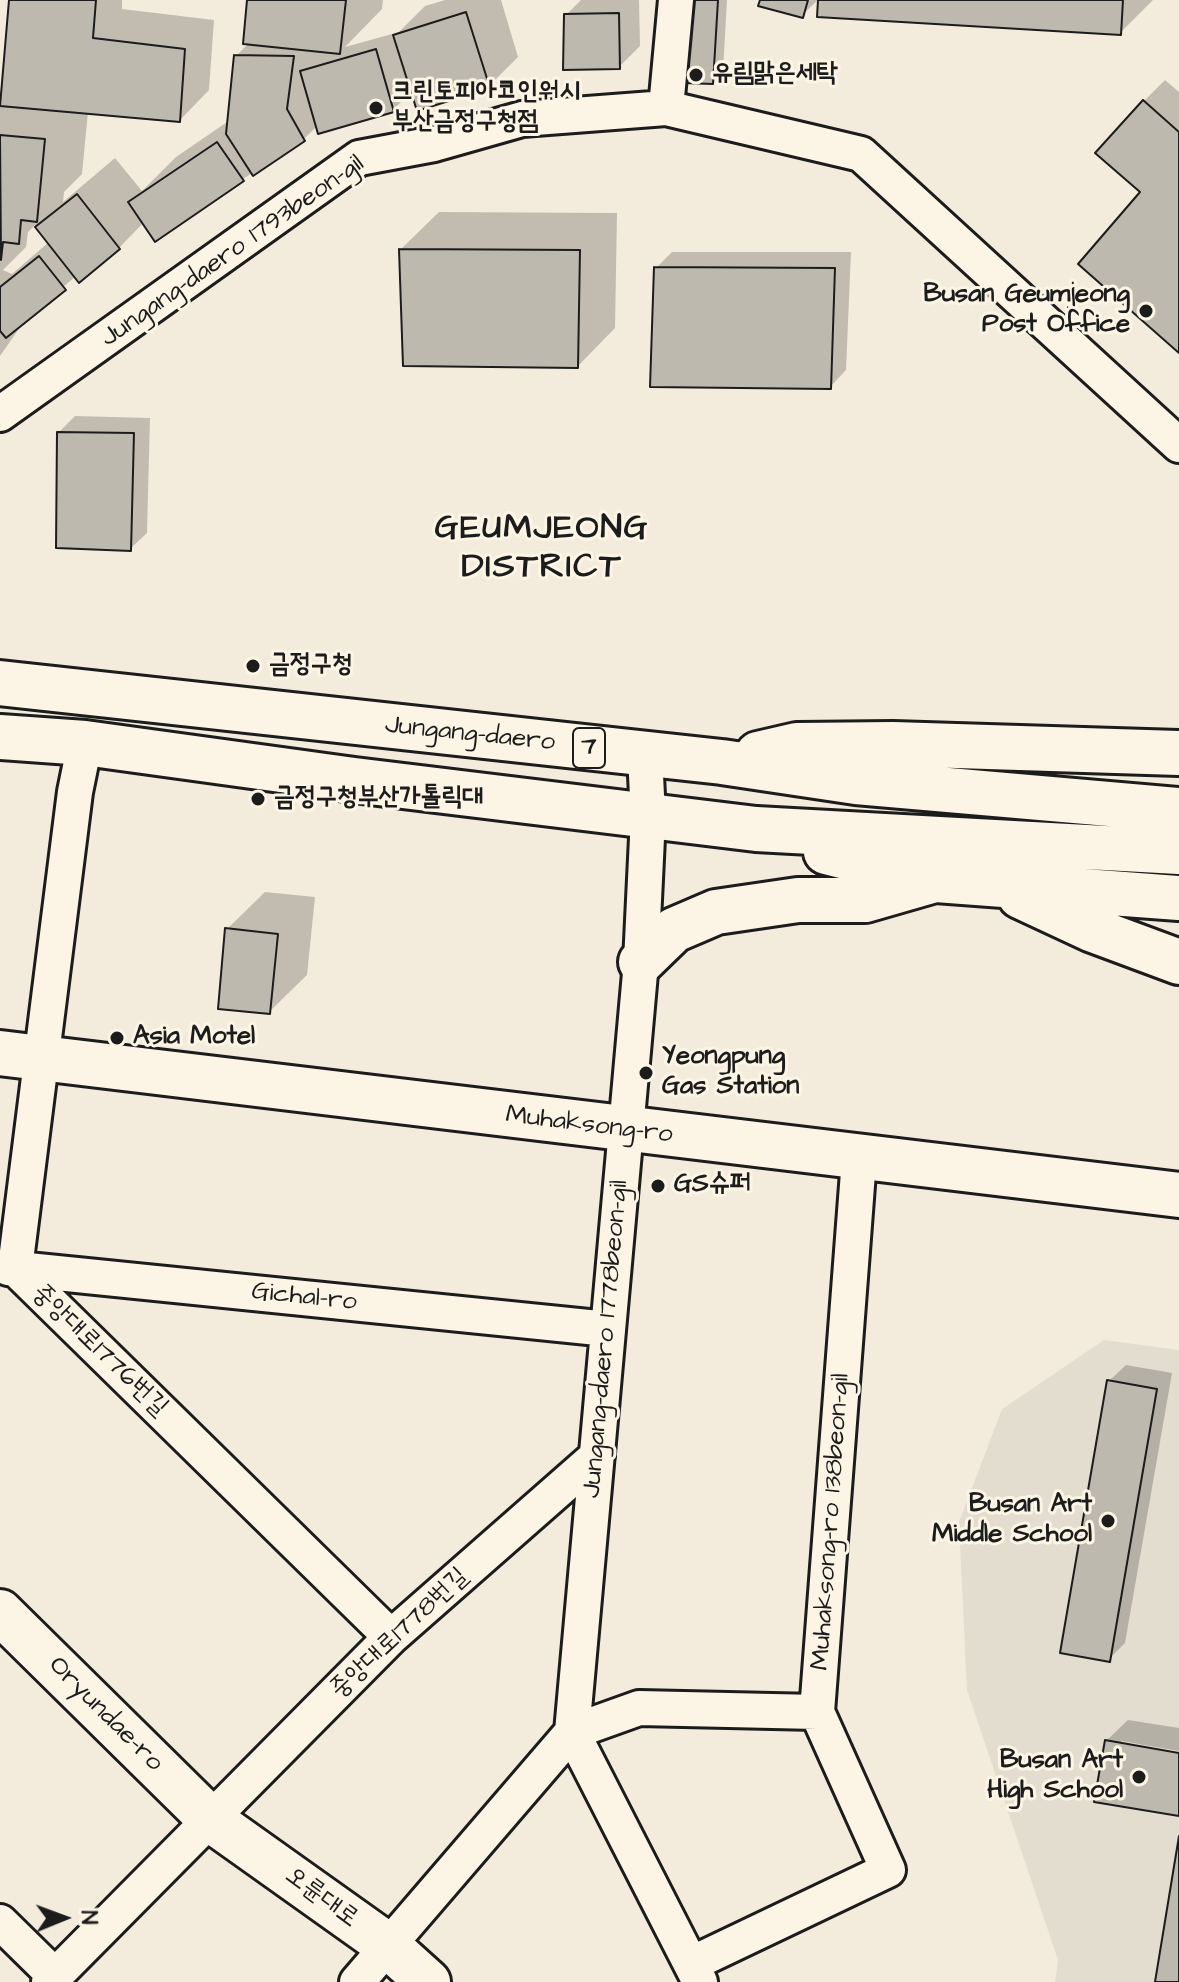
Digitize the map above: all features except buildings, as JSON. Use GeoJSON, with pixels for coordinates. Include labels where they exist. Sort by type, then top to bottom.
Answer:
{"type":"FeatureCollection","features":[{"type":"Feature","properties":{"kind":"main road","name":"Jungang-daero"},"geometry":{"type":"LineString","coordinates":[[0,683],[722,762],[856,782],[1179,810]]}},
{"type":"Feature","properties":{"kind":"main road"},"geometry":{"type":"LineString","coordinates":[[0,737],[85,743],[756,829],[928,841],[1179,852]]}},
{"type":"Feature","properties":{"kind":"main road"},"geometry":{"type":"LineString","coordinates":[[722,762],[797,745],[1011,747],[1179,753]]}},
{"type":"Feature","properties":{"kind":"main road"},"geometry":{"type":"LineString","coordinates":[[756,829],[871,866],[936,880],[1179,898]]}},
{"type":"Feature","properties":{"kind":"main road"},"geometry":{"type":"LineString","coordinates":[[641,962],[674,930],[716,912],[798,900],[865,900],[936,880]]}},
{"type":"Feature","properties":{"kind":"main road"},"geometry":{"type":"LineString","coordinates":[[996,885],[1093,930],[1179,962]]}},
{"type":"Feature","properties":{"kind":"main road","name":"Muhaksong-ro"},"geometry":{"type":"LineString","coordinates":[[0,1053],[859,1159],[1179,1195]]}},
{"type":"Feature","properties":{"kind":"main road","name":"Oryundae-ro"},"geometry":{"type":"LineString","coordinates":[[0,1612],[210,1819]]}},
{"type":"Feature","properties":{"kind":"main road","name":"오륜대로"},"geometry":{"type":"LineString","coordinates":[[210,1819],[387,1945],[428,1982]]}},
{"type":"Feature","properties":{"kind":"street"},"geometry":{"type":"LineString","coordinates":[[666,108],[676,0]]}},
{"type":"Feature","properties":{"kind":"street","name":"Jungang-daero 1793beon-gil"},"geometry":{"type":"LineString","coordinates":[[0,414],[359,158],[434,144],[522,119],[666,108],[861,154],[1179,445]]}},
{"type":"Feature","properties":{"kind":"street","name":"중앙대로1776번길"},"geometry":{"type":"LineString","coordinates":[[85,743],[75,792],[43,1059],[7,1268],[391,1637]]}},
{"type":"Feature","properties":{"kind":"street","name":"Jungang-daero 1778beon-gil"},"geometry":{"type":"LineString","coordinates":[[572,1732],[641,962],[648,817],[645,754]]}},
{"type":"Feature","properties":{"kind":"street","name":"Muhaksong-ro 138beon-gil"},"geometry":{"type":"LineString","coordinates":[[696,1973],[888,1870],[817,1712],[859,1159]]}},
{"type":"Feature","properties":{"kind":"street","name":"Gichal-ro"},"geometry":{"type":"LineString","coordinates":[[7,1268],[608,1329]]}},
{"type":"Feature","properties":{"kind":"street","name":"중앙대로1778번길"},"geometry":{"type":"LineString","coordinates":[[52,1979],[391,1637],[597,1456]]}},
{"type":"Feature","properties":{"kind":"street"},"geometry":{"type":"LineString","coordinates":[[357,1982],[572,1732],[639,1708],[817,1712]]}},
{"type":"Feature","properties":{"kind":"street"},"geometry":{"type":"LineString","coordinates":[[572,1732],[696,1973]]}},
{"type":"Feature","properties":{"kind":"street"},"geometry":{"type":"LineString","coordinates":[[0,1922],[52,1979]]}},
{"type":"Feature","properties":{"kind":"shaded area"},"geometry":{"type":"Polygon","coordinates":[[[1104,1340],[1179,1350],[1179,1982],[1055,1982],[1058,1960],[967,1690],[959,1522],[1002,1409],[1104,1340]]]}},
{"type":"Feature","properties":{"kind":"place","name":"유림맑은세탁"},"geometry":{"type":"Point","coordinates":[696,75]}},
{"type":"Feature","properties":{"kind":"place","name":"크린토피아코인워시 부산금정구청점"},"geometry":{"type":"Point","coordinates":[376,108]}},
{"type":"Feature","properties":{"kind":"place","name":"Busan Geumjeong Post Office"},"geometry":{"type":"Point","coordinates":[1146,311]}},
{"type":"Feature","properties":{"kind":"place","name":"금정구청"},"geometry":{"type":"Point","coordinates":[253,666]}},
{"type":"Feature","properties":{"kind":"place","name":"금정구청부산가톨릭대"},"geometry":{"type":"Point","coordinates":[258,799]}},
{"type":"Feature","properties":{"kind":"place","name":"Asia Motel"},"geometry":{"type":"Point","coordinates":[117,1038]}},
{"type":"Feature","properties":{"kind":"place","name":"Yeongpung Gas Station"},"geometry":{"type":"Point","coordinates":[646,1073]}},
{"type":"Feature","properties":{"kind":"place","name":"GS슈퍼"},"geometry":{"type":"Point","coordinates":[658,1186]}},
{"type":"Feature","properties":{"kind":"place","name":"Busan Art Middle School"},"geometry":{"type":"Point","coordinates":[1108,1521]}},
{"type":"Feature","properties":{"kind":"place","name":"Busan Art High School"},"geometry":{"type":"Point","coordinates":[1139,1777]}},
{"type":"Feature","properties":{"kind":"district","name":"GEUMJEONG DISTRICT"},"geometry":{"type":"Point","coordinates":[542,550]}}]}
